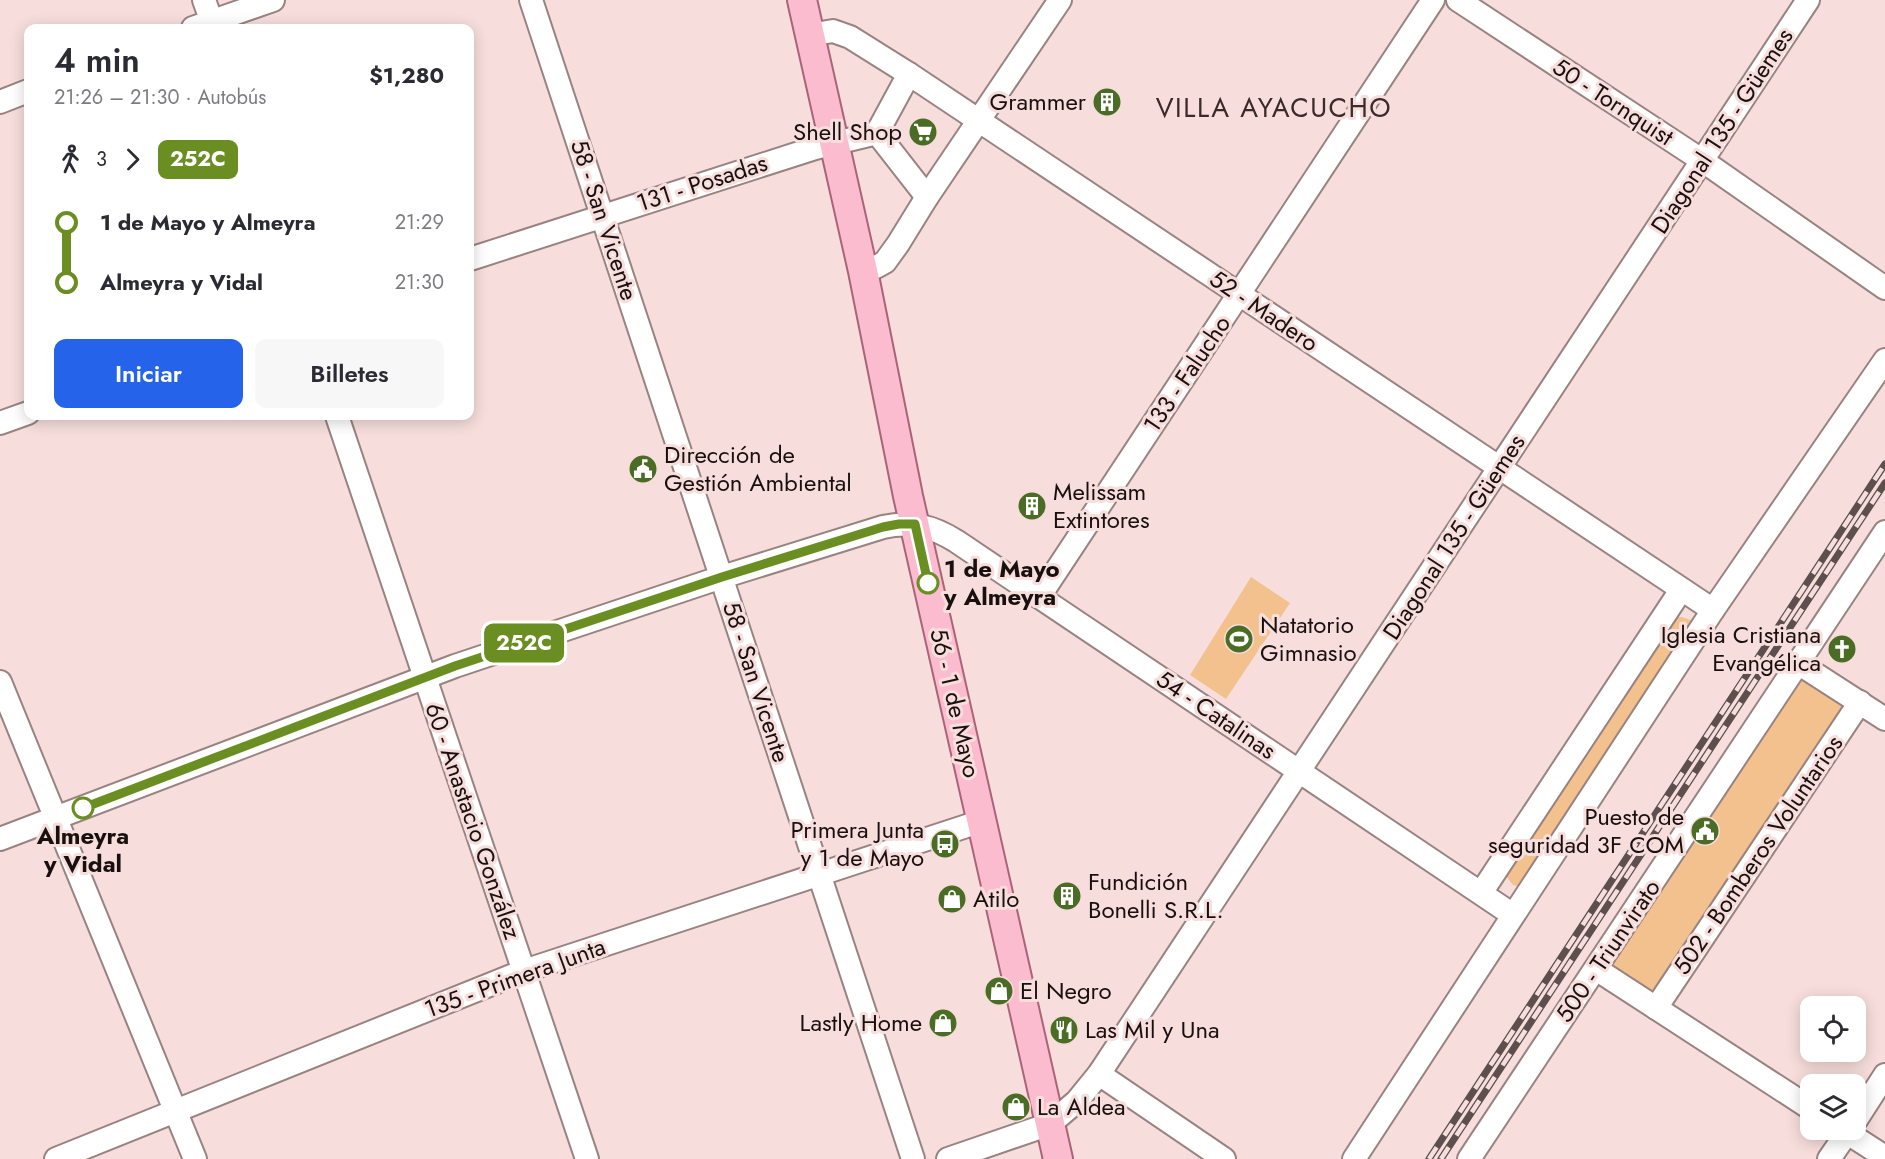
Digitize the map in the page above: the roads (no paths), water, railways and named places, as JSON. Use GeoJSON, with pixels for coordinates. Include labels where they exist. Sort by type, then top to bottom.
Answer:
{"type":"FeatureCollection","features":[{"type":"Feature","properties":{"kind":"main road","name":"56 - 1 de Mayo"},"geometry":{"type":"LineString","coordinates":[[802,0],[863,272],[915,524],[1058,1159]]}},
{"type":"Feature","properties":{"kind":"street"},"geometry":{"type":"LineString","coordinates":[[204,0],[206,24]]}},
{"type":"Feature","properties":{"kind":"street"},"geometry":{"type":"LineString","coordinates":[[211,24],[273,0]]}},
{"type":"Feature","properties":{"kind":"street","name":"58 - San Vicente"},"geometry":{"type":"LineString","coordinates":[[531,0],[913,1159]]}},
{"type":"Feature","properties":{"kind":"street"},"geometry":{"type":"LineString","coordinates":[[863,272],[885,262],[1060,0]]}},
{"type":"Feature","properties":{"kind":"street","name":"133 - Falucho"},"geometry":{"type":"LineString","coordinates":[[1039,597],[1433,0]]}},
{"type":"Feature","properties":{"kind":"street","name":"50 - Tornquist"},"geometry":{"type":"LineString","coordinates":[[1458,0],[1703,161],[1885,288]]}},
{"type":"Feature","properties":{"kind":"street","name":"Diagonal 135 - Güemes"},"geometry":{"type":"LineString","coordinates":[[1050,1124],[1077,1101],[1099,1074],[1808,0]]}},
{"type":"Feature","properties":{"kind":"street","name":"52 - Madero"},"geometry":{"type":"LineString","coordinates":[[809,35],[833,31],[844,35],[909,74],[1713,610]]}},
{"type":"Feature","properties":{"kind":"street"},"geometry":{"type":"LineString","coordinates":[[909,74],[877,133],[927,197]]}},
{"type":"Feature","properties":{"kind":"street"},"geometry":{"type":"LineString","coordinates":[[0,102],[24,93]]}},
{"type":"Feature","properties":{"kind":"street","name":"131 - Posadas"},"geometry":{"type":"LineString","coordinates":[[474,258],[815,148],[877,133]]}},
{"type":"Feature","properties":{"kind":"street"},"geometry":{"type":"LineString","coordinates":[[1353,1159],[1713,610],[1885,360]]}},
{"type":"Feature","properties":{"kind":"street"},"geometry":{"type":"LineString","coordinates":[[0,423],[24,414]]}},
{"type":"Feature","properties":{"kind":"street","name":"60 - Anastacio González"},"geometry":{"type":"LineString","coordinates":[[338,420],[586,1159]]}},
{"type":"Feature","properties":{"kind":"street"},"geometry":{"type":"LineString","coordinates":[[0,839],[425,678],[722,577],[883,527],[915,524]]}},
{"type":"Feature","properties":{"kind":"street","name":"54 - Catalinas"},"geometry":{"type":"LineString","coordinates":[[915,524],[943,533],[1513,915]]}},
{"type":"Feature","properties":{"kind":"street","name":"500 - Triunvirato"},"geometry":{"type":"LineString","coordinates":[[1469,1159],[1885,532]]}},
{"type":"Feature","properties":{"kind":"street"},"geometry":{"type":"LineString","coordinates":[[1481,893],[1681,590]]}},
{"type":"Feature","properties":{"kind":"street"},"geometry":{"type":"LineString","coordinates":[[1798,663],[1885,719]]}},
{"type":"Feature","properties":{"kind":"street"},"geometry":{"type":"LineString","coordinates":[[0,682],[195,1159]]}},
{"type":"Feature","properties":{"kind":"street","name":"502 - Bomberos Voluntarios"},"geometry":{"type":"LineString","coordinates":[[1656,1008],[1860,702]]}},
{"type":"Feature","properties":{"kind":"street","name":"135 - Primera Junta"},"geometry":{"type":"LineString","coordinates":[[56,1159],[524,972],[982,820]]}},
{"type":"Feature","properties":{"kind":"street"},"geometry":{"type":"LineString","coordinates":[[1596,969],[1800,1102]]}},
{"type":"Feature","properties":{"kind":"street"},"geometry":{"type":"LineString","coordinates":[[1099,1074],[1224,1159]]}},
{"type":"Feature","properties":{"kind":"street"},"geometry":{"type":"LineString","coordinates":[[1866,1103],[1885,1075]]}},
{"type":"Feature","properties":{"kind":"street"},"geometry":{"type":"LineString","coordinates":[[948,1159],[1050,1124]]}},
{"type":"Feature","properties":{"kind":"street"},"geometry":{"type":"LineString","coordinates":[[1829,1159],[1841,1140]]}},
{"type":"Feature","properties":{"kind":"street"},"geometry":{"type":"LineString","coordinates":[[1864,1140],[1885,1157]]}},
{"type":"Feature","properties":{"kind":"railway"},"geometry":{"type":"LineString","coordinates":[[1429,1159],[1885,464]]}},
{"type":"Feature","properties":{"kind":"railway"},"geometry":{"type":"LineString","coordinates":[[1441,1159],[1885,483]]}},
{"type":"Feature","properties":{"kind":"place","name":"Grammer"},"geometry":{"type":"Point","coordinates":[1107,102]}},
{"type":"Feature","properties":{"kind":"place","name":"Shell Shop"},"geometry":{"type":"Point","coordinates":[923,132]}},
{"type":"Feature","properties":{"kind":"place","name":"Dirección de Gestión Ambiental"},"geometry":{"type":"Point","coordinates":[643,469]}},
{"type":"Feature","properties":{"kind":"place","name":"Melissam Extintores"},"geometry":{"type":"Point","coordinates":[1032,506]}},
{"type":"Feature","properties":{"kind":"place","name":"1 de Mayo y Almeyra"},"geometry":{"type":"Point","coordinates":[928,583]}},
{"type":"Feature","properties":{"kind":"place","name":"Natatorio Gimnasio"},"geometry":{"type":"Point","coordinates":[1239,639]}},
{"type":"Feature","properties":{"kind":"place","name":"Iglesia Cristiana Evangélica"},"geometry":{"type":"Point","coordinates":[1842,649]}},
{"type":"Feature","properties":{"kind":"place","name":"Almeyra y Vidal"},"geometry":{"type":"Point","coordinates":[83,808]}},
{"type":"Feature","properties":{"kind":"place","name":"Puesto de seguridad 3F COM"},"geometry":{"type":"Point","coordinates":[1705,831]}},
{"type":"Feature","properties":{"kind":"place","name":"Primera Junta y 1 de Mayo"},"geometry":{"type":"Point","coordinates":[945,844]}},
{"type":"Feature","properties":{"kind":"place","name":"Fundición Bonelli S.R.L."},"geometry":{"type":"Point","coordinates":[1067,896]}},
{"type":"Feature","properties":{"kind":"place","name":"Atilo"},"geometry":{"type":"Point","coordinates":[952,899]}},
{"type":"Feature","properties":{"kind":"place","name":"El Negro"},"geometry":{"type":"Point","coordinates":[999,991]}},
{"type":"Feature","properties":{"kind":"place","name":"Lastly Home"},"geometry":{"type":"Point","coordinates":[943,1023]}},
{"type":"Feature","properties":{"kind":"place","name":"Las Mil y Una"},"geometry":{"type":"Point","coordinates":[1064,1030]}},
{"type":"Feature","properties":{"kind":"place","name":"La Aldea"},"geometry":{"type":"Point","coordinates":[1016,1107]}},
{"type":"Feature","properties":{"kind":"district","name":"VILLA AYACUCHO"},"geometry":{"type":"Point","coordinates":[1274,108]}}]}
